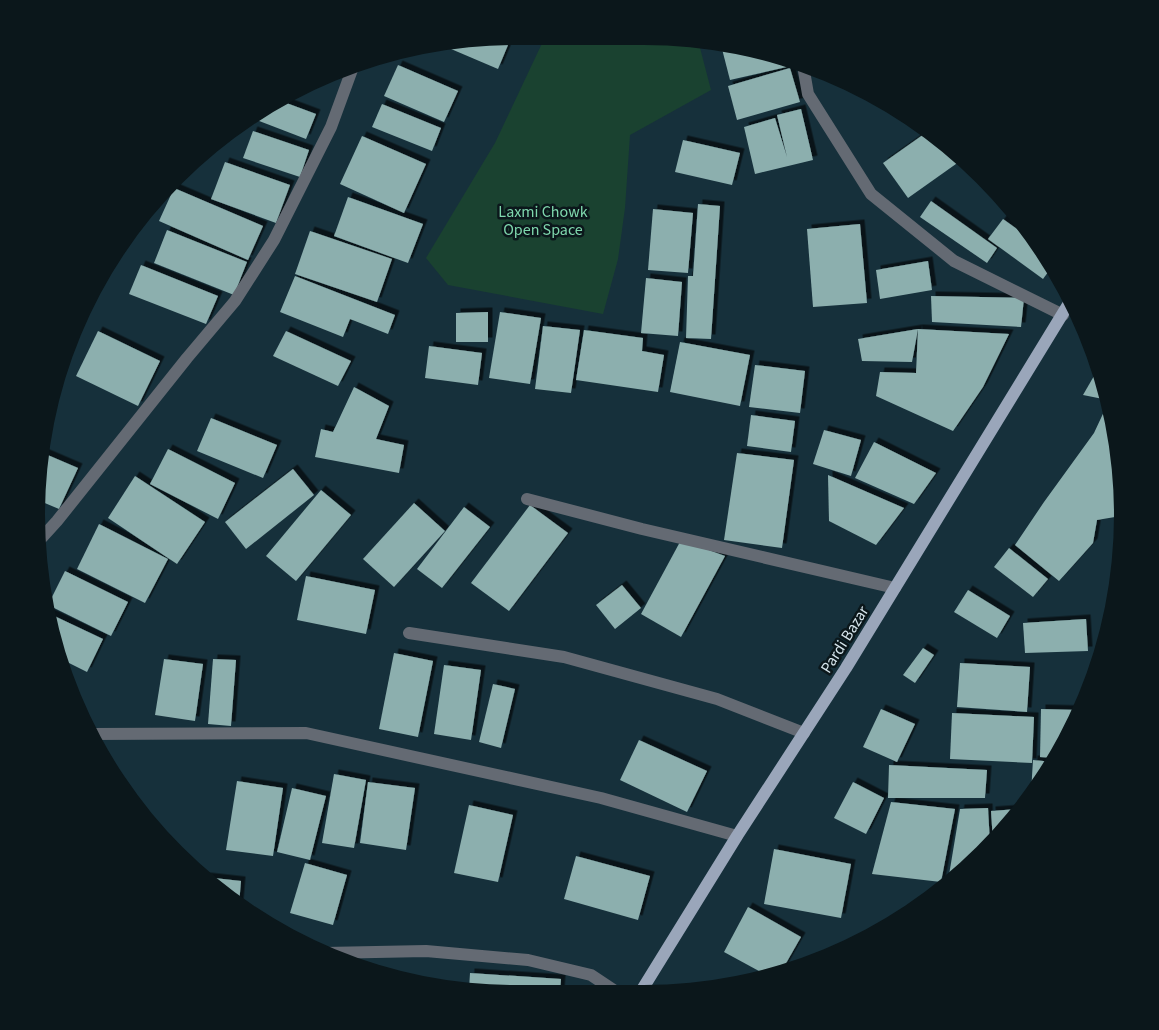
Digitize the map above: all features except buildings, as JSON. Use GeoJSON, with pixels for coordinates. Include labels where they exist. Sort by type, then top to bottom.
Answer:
{"type":"FeatureCollection","features":[{"type":"Feature","properties":{"kind":"main road","name":"Pardi Bazar"},"geometry":{"type":"LineString","coordinates":[[645,985],[737,836],[895,588],[1066,308]]}},
{"type":"Feature","properties":{"kind":"street"},"geometry":{"type":"LineString","coordinates":[[804,74],[808,94],[871,194],[954,261],[1062,315]]}},
{"type":"Feature","properties":{"kind":"street"},"geometry":{"type":"LineString","coordinates":[[46,534],[235,301],[274,240],[331,127],[350,75]]}},
{"type":"Feature","properties":{"kind":"street"},"geometry":{"type":"LineString","coordinates":[[527,499],[642,529],[895,588]]}},
{"type":"Feature","properties":{"kind":"street"},"geometry":{"type":"LineString","coordinates":[[409,634],[564,658],[716,699],[804,733]]}},
{"type":"Feature","properties":{"kind":"street"},"geometry":{"type":"LineString","coordinates":[[99,734],[306,733],[601,798],[737,836]]}},
{"type":"Feature","properties":{"kind":"street"},"geometry":{"type":"LineString","coordinates":[[345,953],[426,951],[528,960],[591,975],[606,985]]}},
{"type":"Feature","properties":{"kind":"green space","name":"Laxmi Chowk Open Space"},"geometry":{"type":"Polygon","coordinates":[[[541,45],[644,45],[700,49],[711,90],[630,135],[625,208],[618,259],[603,314],[448,285],[426,258],[495,143],[541,45]]]}}]}
